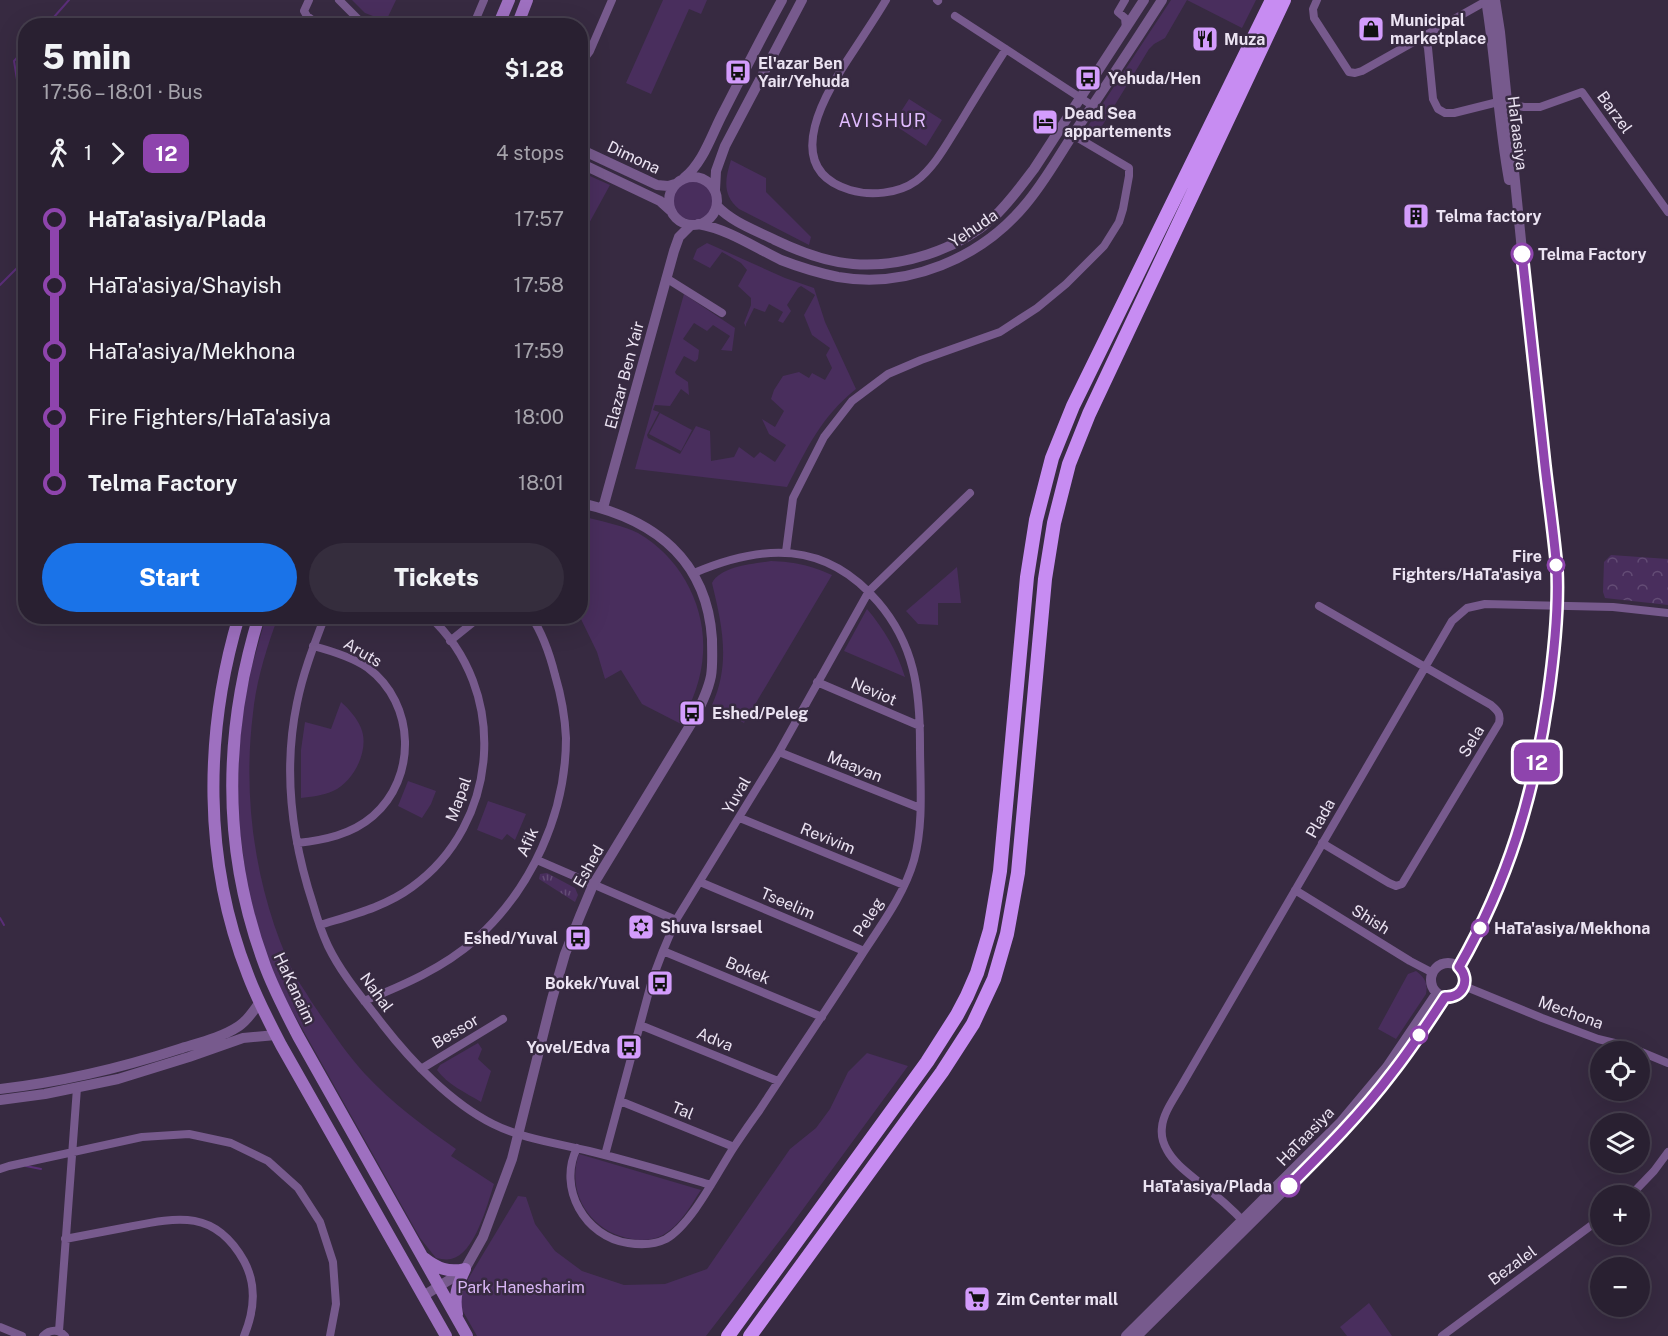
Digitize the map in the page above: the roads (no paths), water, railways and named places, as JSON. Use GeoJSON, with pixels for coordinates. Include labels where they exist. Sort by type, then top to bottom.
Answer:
{"type":"FeatureCollection","features":[{"type":"Feature","properties":{"kind":"highway"},"geometry":{"type":"LineString","coordinates":[[728,1336],[927,1062],[957,1015],[977,973],[990,930],[1000,871],[1027,577],[1036,520],[1049,468],[1073,406],[1272,0]]}},
{"type":"Feature","properties":{"kind":"highway"},"geometry":{"type":"LineString","coordinates":[[750,1336],[942,1072],[973,1024],[994,979],[1007,933],[1018,873],[1045,579],[1053,523],[1064,482],[1089,414],[1284,0]]}},
{"type":"Feature","properties":{"kind":"main road"},"geometry":{"type":"LineString","coordinates":[[501,18],[509,0]]}},
{"type":"Feature","properties":{"kind":"main road"},"geometry":{"type":"LineString","coordinates":[[520,18],[527,0]]}},
{"type":"Feature","properties":{"kind":"main road"},"geometry":{"type":"LineString","coordinates":[[237,624],[227,662],[217,720],[213,802],[218,858],[241,956],[276,1035],[446,1336]]}},
{"type":"Feature","properties":{"kind":"main road","name":"HaKanaim"},"geometry":{"type":"LineString","coordinates":[[257,624],[239,695],[232,777],[232,809],[237,855],[248,911],[265,968],[284,1010],[467,1336]]}},
{"type":"Feature","properties":{"kind":"main road"},"geometry":{"type":"LineString","coordinates":[[423,1258],[445,1270],[465,1269]]}},
{"type":"Feature","properties":{"kind":"main road"},"geometry":{"type":"LineString","coordinates":[[459,1322],[455,1301],[459,1281],[465,1269]]}},
{"type":"Feature","properties":{"kind":"street"},"geometry":{"type":"LineString","coordinates":[[309,0],[304,11],[310,18]]}},
{"type":"Feature","properties":{"kind":"street"},"geometry":{"type":"LineString","coordinates":[[339,0],[356,18]]}},
{"type":"Feature","properties":{"kind":"street"},"geometry":{"type":"LineString","coordinates":[[476,18],[484,0]]}},
{"type":"Feature","properties":{"kind":"street"},"geometry":{"type":"LineString","coordinates":[[588,54],[612,0]]}},
{"type":"Feature","properties":{"kind":"street"},"geometry":{"type":"LineString","coordinates":[[782,0],[702,156],[669,196],[673,214],[680,221],[694,225],[710,218],[717,206],[716,171],[725,146],[802,0]]}},
{"type":"Feature","properties":{"kind":"street"},"geometry":{"type":"LineString","coordinates":[[886,0],[831,84],[817,117],[812,145],[814,157],[823,175],[840,187],[854,191],[884,193],[901,189],[915,182],[938,158],[1006,49]]}},
{"type":"Feature","properties":{"kind":"street"},"geometry":{"type":"LineString","coordinates":[[1125,0],[1118,12],[1125,18],[1126,28]]}},
{"type":"Feature","properties":{"kind":"street","name":"Yehuda"},"geometry":{"type":"LineString","coordinates":[[717,206],[727,216],[741,224],[788,246],[826,259],[853,264],[879,264],[923,255],[956,242],[992,218],[1014,195],[1034,169],[1144,0]]}},
{"type":"Feature","properties":{"kind":"street","name":"Yehuda"},"geometry":{"type":"LineString","coordinates":[[694,225],[714,228],[782,260],[823,274],[851,279],[911,274],[963,255],[1002,229],[1034,194],[1162,0]]}},
{"type":"Feature","properties":{"kind":"street"},"geometry":{"type":"LineString","coordinates":[[1317,0],[1313,9],[1314,18],[1349,72],[1355,73],[1487,0]]}},
{"type":"Feature","properties":{"kind":"street","name":"HaTaasiya"},"geometry":{"type":"LineString","coordinates":[[1459,967],[1498,890],[1528,801],[1551,681],[1557,606],[1557,571],[1524,269],[1503,102],[1487,0]]}},
{"type":"Feature","properties":{"kind":"street","name":"HaTaasiya"},"geometry":{"type":"LineString","coordinates":[[1495,0],[1500,32],[1503,102]]}},
{"type":"Feature","properties":{"kind":"street"},"geometry":{"type":"LineString","coordinates":[[955,16],[1093,106]]}},
{"type":"Feature","properties":{"kind":"street"},"geometry":{"type":"LineString","coordinates":[[1424,35],[1428,48],[1433,99],[1438,109],[1445,113],[1454,113],[1503,102]]}},
{"type":"Feature","properties":{"kind":"street","name":"Barzel"},"geometry":{"type":"LineString","coordinates":[[1503,102],[1524,107],[1540,107],[1582,92],[1668,212]]}},
{"type":"Feature","properties":{"kind":"street"},"geometry":{"type":"LineString","coordinates":[[786,552],[793,498],[824,437],[852,401],[888,374],[1000,332],[1037,308],[1066,284],[1104,246],[1119,222],[1130,176],[1129,168],[1073,135]]}},
{"type":"Feature","properties":{"kind":"street","name":"Dimona"},"geometry":{"type":"LineString","coordinates":[[588,153],[657,185],[668,186],[680,181]]}},
{"type":"Feature","properties":{"kind":"street","name":"Dimona"},"geometry":{"type":"LineString","coordinates":[[588,167],[660,201],[673,214]]}},
{"type":"Feature","properties":{"kind":"street"},"geometry":{"type":"LineString","coordinates":[[680,181],[696,176],[707,181],[715,190]]}},
{"type":"Feature","properties":{"kind":"street","name":"Elazar Ben Yair"},"geometry":{"type":"LineString","coordinates":[[673,214],[676,234],[674,251]]}},
{"type":"Feature","properties":{"kind":"street","name":"Elazar Ben Yair"},"geometry":{"type":"LineString","coordinates":[[603,508],[674,251],[679,237],[694,225]]}},
{"type":"Feature","properties":{"kind":"street"},"geometry":{"type":"LineString","coordinates":[[666,279],[722,313]]}},
{"type":"Feature","properties":{"kind":"street","name":"Yuval"},"geometry":{"type":"LineString","coordinates":[[605,1155],[652,980],[676,920],[779,752],[869,591],[970,493]]}},
{"type":"Feature","properties":{"kind":"street","name":"Eshed"},"geometry":{"type":"LineString","coordinates":[[423,1296],[465,1269],[483,1237],[512,1159],[552,999],[580,916],[593,885],[694,719],[711,677],[711,623],[694,573],[675,550],[649,528],[630,518],[588,505]]}},
{"type":"Feature","properties":{"kind":"street","name":"Peleg"},"geometry":{"type":"LineString","coordinates":[[577,1148],[573,1157],[571,1188],[585,1217],[596,1230],[609,1238],[639,1245],[657,1243],[668,1238],[683,1224],[711,1185],[822,1017],[904,885],[914,860],[920,808],[919,695],[910,658],[886,612],[869,591],[841,570],[825,562],[786,552],[746,555],[694,573]]}},
{"type":"Feature","properties":{"kind":"street","name":"Plada"},"geometry":{"type":"LineString","coordinates":[[1246,1223],[1175,1160],[1166,1149],[1162,1138],[1162,1125],[1177,1093],[1452,621],[1467,608],[1485,604],[1613,607],[1668,614]]}},
{"type":"Feature","properties":{"kind":"street","name":"Sela"},"geometry":{"type":"LineString","coordinates":[[1319,606],[1491,705],[1498,711],[1500,717],[1499,723],[1402,884],[1396,886],[1389,883],[1322,843]]}},
{"type":"Feature","properties":{"kind":"street","name":"Nahal"},"geometry":{"type":"LineString","coordinates":[[322,624],[313,645],[297,704],[292,736],[290,786],[297,843],[304,876],[320,925],[329,948],[364,1001],[421,1069],[467,1108],[491,1124],[518,1136],[605,1155],[711,1185]]}},
{"type":"Feature","properties":{"kind":"street","name":"Mapal"},"geometry":{"type":"LineString","coordinates":[[320,925],[368,910],[412,888],[446,856],[463,831],[483,775],[484,728],[479,699],[470,674],[450,641],[436,624]]}},
{"type":"Feature","properties":{"kind":"street"},"geometry":{"type":"LineString","coordinates":[[450,641],[471,624]]}},
{"type":"Feature","properties":{"kind":"street","name":"Afik"},"geometry":{"type":"LineString","coordinates":[[364,1001],[410,982],[434,969],[476,939],[501,913],[537,860],[555,814],[560,793],[566,736],[552,664],[535,624]]}},
{"type":"Feature","properties":{"kind":"street","name":"Aruts"},"geometry":{"type":"LineString","coordinates":[[297,843],[341,835],[360,826],[373,816],[385,804],[396,786],[406,749],[406,735],[401,715],[381,680],[367,668],[352,660],[313,645]]}},
{"type":"Feature","properties":{"kind":"street","name":"Neviot"},"geometry":{"type":"LineString","coordinates":[[817,682],[920,726]]}},
{"type":"Feature","properties":{"kind":"street","name":"Maayan"},"geometry":{"type":"LineString","coordinates":[[779,752],[920,808]]}},
{"type":"Feature","properties":{"kind":"street","name":"Revivim"},"geometry":{"type":"LineString","coordinates":[[740,818],[904,885]]}},
{"type":"Feature","properties":{"kind":"street"},"geometry":{"type":"LineString","coordinates":[[537,860],[676,920]]}},
{"type":"Feature","properties":{"kind":"street","name":"Tseelim"},"geometry":{"type":"LineString","coordinates":[[700,882],[864,951]]}},
{"type":"Feature","properties":{"kind":"street","name":"Shish"},"geometry":{"type":"LineString","coordinates":[[1295,890],[1433,973]]}},
{"type":"Feature","properties":{"kind":"street","name":"Bokek"},"geometry":{"type":"LineString","coordinates":[[663,951],[822,1017]]}},
{"type":"Feature","properties":{"kind":"street"},"geometry":{"type":"LineString","coordinates":[[1447,963],[1459,967],[1464,974],[1464,986],[1457,995],[1441,995],[1431,984],[1433,973],[1438,966],[1447,963]]}},
{"type":"Feature","properties":{"kind":"street","name":"Mechona"},"geometry":{"type":"LineString","coordinates":[[1464,986],[1542,1018],[1598,1039],[1628,1046],[1668,1063]]}},
{"type":"Feature","properties":{"kind":"street","name":"HaTaasiya"},"geometry":{"type":"LineString","coordinates":[[1126,1336],[1323,1152],[1394,1072],[1441,995]]}},
{"type":"Feature","properties":{"kind":"street"},"geometry":{"type":"LineString","coordinates":[[0,1089],[83,1075],[190,1046],[238,1027],[260,1002]]}},
{"type":"Feature","properties":{"kind":"street","name":"Bessor"},"geometry":{"type":"LineString","coordinates":[[421,1069],[503,1019]]}},
{"type":"Feature","properties":{"kind":"street","name":"Adva"},"geometry":{"type":"LineString","coordinates":[[640,1025],[778,1082]]}},
{"type":"Feature","properties":{"kind":"street"},"geometry":{"type":"LineString","coordinates":[[0,1100],[76,1088],[153,1069],[243,1038],[276,1035]]}},
{"type":"Feature","properties":{"kind":"street"},"geometry":{"type":"LineString","coordinates":[[43,1336],[49,1331],[62,1333],[65,1239],[76,1088]]}},
{"type":"Feature","properties":{"kind":"street","name":"Tal"},"geometry":{"type":"LineString","coordinates":[[620,1101],[734,1147]]}},
{"type":"Feature","properties":{"kind":"street"},"geometry":{"type":"LineString","coordinates":[[0,1169],[142,1137],[189,1134],[231,1143],[268,1161],[298,1188],[320,1222],[333,1262],[336,1304],[330,1336]]}},
{"type":"Feature","properties":{"kind":"street"},"geometry":{"type":"LineString","coordinates":[[1641,1185],[1668,1152]]}},
{"type":"Feature","properties":{"kind":"street"},"geometry":{"type":"LineString","coordinates":[[65,1239],[156,1221],[182,1219],[204,1223],[222,1233],[236,1247],[245,1264],[251,1283],[253,1302],[244,1336]]}},
{"type":"Feature","properties":{"kind":"street","name":"HaTaasiya"},"geometry":{"type":"LineString","coordinates":[[1137,1336],[1246,1223]]}},
{"type":"Feature","properties":{"kind":"street","name":"Bezalel"},"geometry":{"type":"LineString","coordinates":[[1442,1336],[1590,1225]]}},
{"type":"Feature","properties":{"kind":"street"},"geometry":{"type":"LineString","coordinates":[[0,1327],[22,1336]]}},
{"type":"Feature","properties":{"kind":"waterway"},"geometry":{"type":"LineString","coordinates":[[53,18],[69,0]]}},
{"type":"Feature","properties":{"kind":"waterway"},"geometry":{"type":"LineString","coordinates":[[18,57],[14,61],[18,86]]}},
{"type":"Feature","properties":{"kind":"waterway"},"geometry":{"type":"LineString","coordinates":[[0,285],[18,267]]}},
{"type":"Feature","properties":{"kind":"waterway"},"geometry":{"type":"LineString","coordinates":[[0,918],[4,925]]}},
{"type":"Feature","properties":{"kind":"waterway"},"geometry":{"type":"LineString","coordinates":[[26,1166],[41,1169]]}},
{"type":"Feature","properties":{"kind":"place","name":"Municipal marketplace"},"geometry":{"type":"Point","coordinates":[1371,29]}},
{"type":"Feature","properties":{"kind":"place","name":"Muza"},"geometry":{"type":"Point","coordinates":[1205,39]}},
{"type":"Feature","properties":{"kind":"place","name":"El'azar Ben Yair/Yehuda"},"geometry":{"type":"Point","coordinates":[738,72]}},
{"type":"Feature","properties":{"kind":"place","name":"Yehuda/Hen"},"geometry":{"type":"Point","coordinates":[1088,78]}},
{"type":"Feature","properties":{"kind":"place","name":"Dead Sea appartements"},"geometry":{"type":"Point","coordinates":[1045,122]}},
{"type":"Feature","properties":{"kind":"place","name":"Telma factory"},"geometry":{"type":"Point","coordinates":[1416,216]}},
{"type":"Feature","properties":{"kind":"place","name":"Telma Factory"},"geometry":{"type":"Point","coordinates":[1522,254]}},
{"type":"Feature","properties":{"kind":"place","name":"Fire Fighters/HaTa'asiya"},"geometry":{"type":"Point","coordinates":[1556,565]}},
{"type":"Feature","properties":{"kind":"place","name":"Eshed/Peleg"},"geometry":{"type":"Point","coordinates":[692,713]}},
{"type":"Feature","properties":{"kind":"place","name":"Shuva Isrsael"},"geometry":{"type":"Point","coordinates":[641,927]}},
{"type":"Feature","properties":{"kind":"place","name":"HaTa'asiya/Mekhona"},"geometry":{"type":"Point","coordinates":[1480,928]}},
{"type":"Feature","properties":{"kind":"place","name":"Eshed/Yuval"},"geometry":{"type":"Point","coordinates":[578,938]}},
{"type":"Feature","properties":{"kind":"place","name":"Bokek/Yuval"},"geometry":{"type":"Point","coordinates":[660,983]}},
{"type":"Feature","properties":{"kind":"place","name":"Yovel/Edva"},"geometry":{"type":"Point","coordinates":[629,1047]}},
{"type":"Feature","properties":{"kind":"place","name":"HaTa'asiya/Plada"},"geometry":{"type":"Point","coordinates":[1289,1186]}},
{"type":"Feature","properties":{"kind":"place","name":"Zim Center mall"},"geometry":{"type":"Point","coordinates":[977,1299]}},
{"type":"Feature","properties":{"kind":"district","name":"AVISHUR"},"geometry":{"type":"Point","coordinates":[883,121]}},
{"type":"Feature","properties":{"kind":"park label","name":"Park Hanesharim"},"geometry":{"type":"Point","coordinates":[521,1287]}}]}
